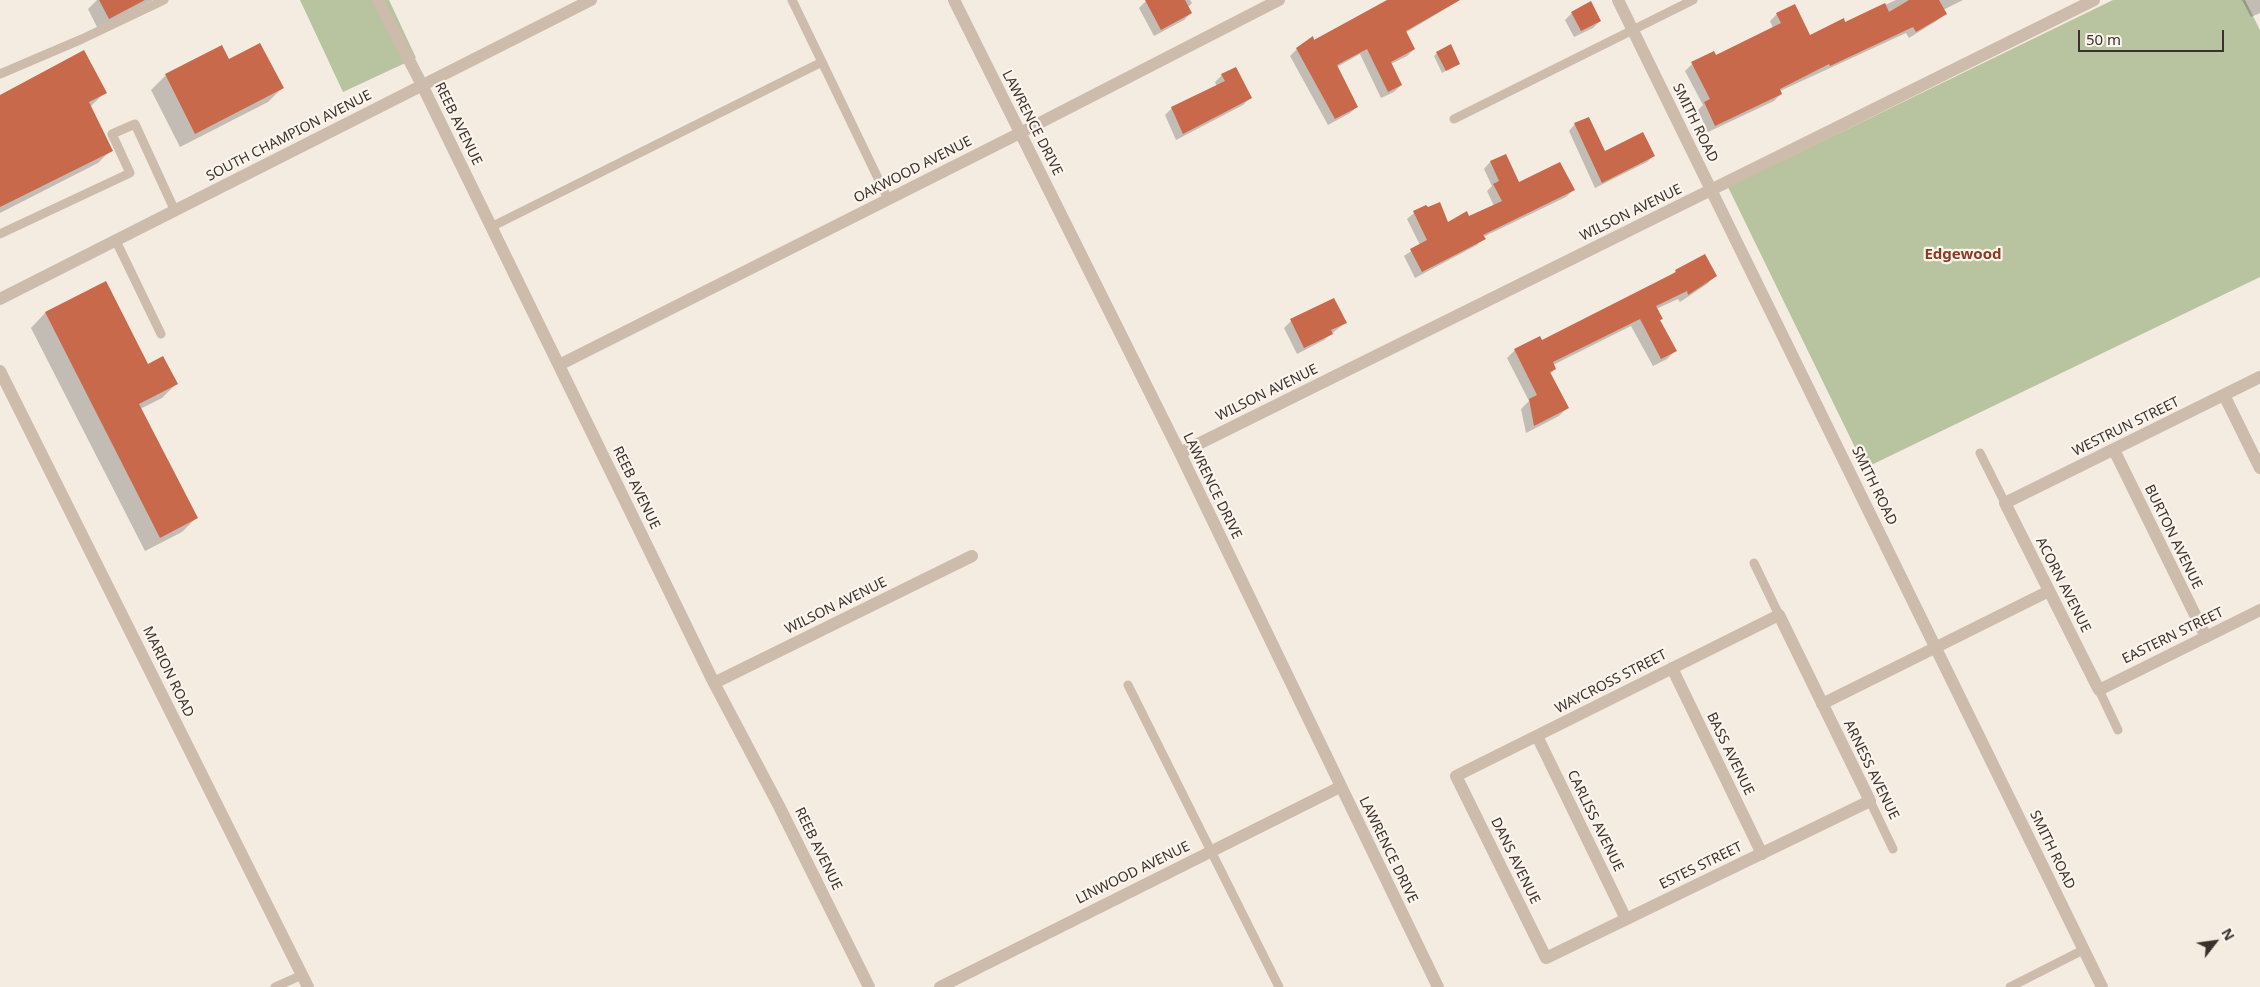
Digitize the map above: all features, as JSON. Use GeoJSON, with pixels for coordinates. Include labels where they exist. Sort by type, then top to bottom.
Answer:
{"type":"FeatureCollection","features":[{"type":"Feature","properties":{"kind":"street","name":"REEB AVENUE"},"geometry":{"type":"LineString","coordinates":[[378,0],[422,85],[714,683],[779,806],[869,987]]}},
{"type":"Feature","properties":{"kind":"street","name":"SOUTH CHAMPION AVENUE"},"geometry":{"type":"LineString","coordinates":[[0,300],[591,0]]}},
{"type":"Feature","properties":{"kind":"street","name":"LAWRENCE DRIVE"},"geometry":{"type":"LineString","coordinates":[[954,0],[1180,453],[1438,987]]}},
{"type":"Feature","properties":{"kind":"street","name":"OAKWOOD AVENUE"},"geometry":{"type":"LineString","coordinates":[[559,365],[1020,133],[1279,0]]}},
{"type":"Feature","properties":{"kind":"street","name":"SMITH ROAD"},"geometry":{"type":"LineString","coordinates":[[1618,0],[2102,987]]}},
{"type":"Feature","properties":{"kind":"street","name":"WILSON AVENUE"},"geometry":{"type":"LineString","coordinates":[[1180,453],[2094,0]]}},
{"type":"Feature","properties":{"kind":"street","name":"MARION ROAD"},"geometry":{"type":"LineString","coordinates":[[0,371],[308,987]]}},
{"type":"Feature","properties":{"kind":"street","name":"WESTRUN STREET"},"geometry":{"type":"LineString","coordinates":[[2006,503],[2260,377]]}},
{"type":"Feature","properties":{"kind":"street"},"geometry":{"type":"LineString","coordinates":[[2224,395],[2260,468]]}},
{"type":"Feature","properties":{"kind":"street","name":"BURTON AVENUE"},"geometry":{"type":"LineString","coordinates":[[2114,450],[2206,637]]}},
{"type":"Feature","properties":{"kind":"street","name":"ACORN AVENUE"},"geometry":{"type":"LineString","coordinates":[[2006,503],[2099,690]]}},
{"type":"Feature","properties":{"kind":"street","name":"WILSON AVENUE"},"geometry":{"type":"LineString","coordinates":[[714,683],[972,556]]}},
{"type":"Feature","properties":{"kind":"street"},"geometry":{"type":"LineString","coordinates":[[1822,704],[2049,591]]}},
{"type":"Feature","properties":{"kind":"street","name":"EASTERN STREET"},"geometry":{"type":"LineString","coordinates":[[2099,690],[2260,610]]}},
{"type":"Feature","properties":{"kind":"street","name":"WAYCROSS STREET"},"geometry":{"type":"LineString","coordinates":[[1456,776],[1779,614]]}},
{"type":"Feature","properties":{"kind":"street","name":"ARNESS AVENUE"},"geometry":{"type":"LineString","coordinates":[[1779,614],[1870,801]]}},
{"type":"Feature","properties":{"kind":"street","name":"BASS AVENUE"},"geometry":{"type":"LineString","coordinates":[[1672,668],[1762,854]]}},
{"type":"Feature","properties":{"kind":"street","name":"CARLISS AVENUE"},"geometry":{"type":"LineString","coordinates":[[1537,736],[1626,919]]}},
{"type":"Feature","properties":{"kind":"street","name":"DANS AVENUE"},"geometry":{"type":"LineString","coordinates":[[1456,776],[1546,958]]}},
{"type":"Feature","properties":{"kind":"street","name":"LINWOOD AVENUE"},"geometry":{"type":"LineString","coordinates":[[940,987],[1340,787]]}},
{"type":"Feature","properties":{"kind":"street","name":"ESTES STREET"},"geometry":{"type":"LineString","coordinates":[[1546,958],[1870,801]]}},
{"type":"Feature","properties":{"kind":"lane"},"geometry":{"type":"LineString","coordinates":[[0,74],[82,39],[164,0]]}},
{"type":"Feature","properties":{"kind":"lane"},"geometry":{"type":"LineString","coordinates":[[792,0],[888,199]]}},
{"type":"Feature","properties":{"kind":"lane"},"geometry":{"type":"LineString","coordinates":[[1454,119],[1693,0]]}},
{"type":"Feature","properties":{"kind":"lane"},"geometry":{"type":"LineString","coordinates":[[491,227],[822,62]]}},
{"type":"Feature","properties":{"kind":"lane"},"geometry":{"type":"LineString","coordinates":[[0,234],[130,173],[112,134],[135,124],[175,211]]}},
{"type":"Feature","properties":{"kind":"lane"},"geometry":{"type":"LineString","coordinates":[[116,241],[161,334]]}},
{"type":"Feature","properties":{"kind":"lane","name":"ACORN AVENUE"},"geometry":{"type":"LineString","coordinates":[[1980,454],[2006,503]]}},
{"type":"Feature","properties":{"kind":"lane","name":"ARNESS AVENUE"},"geometry":{"type":"LineString","coordinates":[[1754,563],[1779,614]]}},
{"type":"Feature","properties":{"kind":"lane"},"geometry":{"type":"LineString","coordinates":[[1128,685],[1279,987]]}},
{"type":"Feature","properties":{"kind":"lane","name":"ACORN AVENUE"},"geometry":{"type":"LineString","coordinates":[[2099,690],[2118,730]]}},
{"type":"Feature","properties":{"kind":"lane","name":"ARNESS AVENUE"},"geometry":{"type":"LineString","coordinates":[[1870,801],[1893,849]]}},
{"type":"Feature","properties":{"kind":"lane"},"geometry":{"type":"LineString","coordinates":[[2010,987],[2084,950]]}},
{"type":"Feature","properties":{"kind":"lane"},"geometry":{"type":"LineString","coordinates":[[275,987],[302,975]]}},
{"type":"Feature","properties":{"kind":"green space"},"geometry":{"type":"Polygon","coordinates":[[[300,0],[389,0],[416,58],[343,92],[300,0]]]}},
{"type":"Feature","properties":{"kind":"green space"},"geometry":{"type":"Polygon","coordinates":[[[2113,0],[2245,0],[2260,30],[2260,277],[1865,468],[1728,187],[2113,0]]]}},
{"type":"Feature","properties":{"kind":"building"},"geometry":{"type":"Polygon","coordinates":[[[99,0],[145,0],[109,19],[99,0]]]}},
{"type":"Feature","properties":{"kind":"building"},"geometry":{"type":"Polygon","coordinates":[[[1145,0],[1185,0],[1192,13],[1161,30],[1145,0]]]}},
{"type":"Feature","properties":{"kind":"building"},"geometry":{"type":"Polygon","coordinates":[[[1387,0],[1460,0],[1406,31],[1415,49],[1391,62],[1402,85],[1388,92],[1367,49],[1337,65],[1358,107],[1335,119],[1296,48],[1313,36],[1314,40],[1387,0]]]}},
{"type":"Feature","properties":{"kind":"building"},"geometry":{"type":"Polygon","coordinates":[[[1909,0],[1939,0],[1947,14],[1916,32],[1913,27],[1830,66],[1829,64],[1780,89],[1782,94],[1715,126],[1704,102],[1710,99],[1691,62],[1714,51],[1716,55],[1781,23],[1776,13],[1795,4],[1810,35],[1844,18],[1845,22],[1885,3],[1889,12],[1909,0]]]}},
{"type":"Feature","properties":{"kind":"building"},"geometry":{"type":"Polygon","coordinates":[[[1591,1],[1601,21],[1581,31],[1571,12],[1591,1]]]}},
{"type":"Feature","properties":{"kind":"building"},"geometry":{"type":"Polygon","coordinates":[[[260,43],[284,88],[195,134],[165,74],[222,45],[229,59],[260,43]]]}},
{"type":"Feature","properties":{"kind":"building"},"geometry":{"type":"Polygon","coordinates":[[[1451,44],[1460,64],[1446,71],[1436,52],[1451,44]]]}},
{"type":"Feature","properties":{"kind":"building"},"geometry":{"type":"Polygon","coordinates":[[[84,50],[107,93],[89,102],[113,151],[0,207],[0,95],[84,50]]]}},
{"type":"Feature","properties":{"kind":"building"},"geometry":{"type":"Polygon","coordinates":[[[1236,67],[1252,98],[1183,134],[1171,107],[1225,81],[1221,74],[1236,67]]]}},
{"type":"Feature","properties":{"kind":"building"},"geometry":{"type":"Polygon","coordinates":[[[1589,117],[1605,151],[1643,132],[1655,156],[1602,183],[1574,123],[1589,117]]]}},
{"type":"Feature","properties":{"kind":"building"},"geometry":{"type":"Polygon","coordinates":[[[1506,154],[1519,182],[1560,162],[1575,190],[1483,235],[1486,239],[1422,272],[1410,249],[1427,240],[1413,211],[1426,205],[1428,207],[1440,202],[1448,222],[1467,211],[1469,216],[1502,201],[1493,184],[1499,181],[1490,161],[1506,154]]]}},
{"type":"Feature","properties":{"kind":"building"},"geometry":{"type":"Polygon","coordinates":[[[1705,254],[1717,276],[1688,295],[1687,291],[1656,306],[1663,319],[1660,320],[1677,351],[1661,359],[1640,319],[1553,362],[1556,369],[1550,372],[1569,408],[1534,426],[1529,399],[1537,395],[1514,349],[1540,336],[1542,340],[1676,272],[1675,270],[1705,254]]]}},
{"type":"Feature","properties":{"kind":"building"},"geometry":{"type":"Polygon","coordinates":[[[106,281],[148,364],[163,356],[178,384],[139,404],[198,518],[160,538],[45,312],[106,281]]]}},
{"type":"Feature","properties":{"kind":"building"},"geometry":{"type":"Polygon","coordinates":[[[1334,298],[1347,323],[1331,330],[1333,334],[1304,348],[1290,319],[1334,298]]]}},
{"type":"Feature","properties":{"kind":"district","name":"Edgewood"},"geometry":{"type":"Point","coordinates":[1963,255]}}]}
